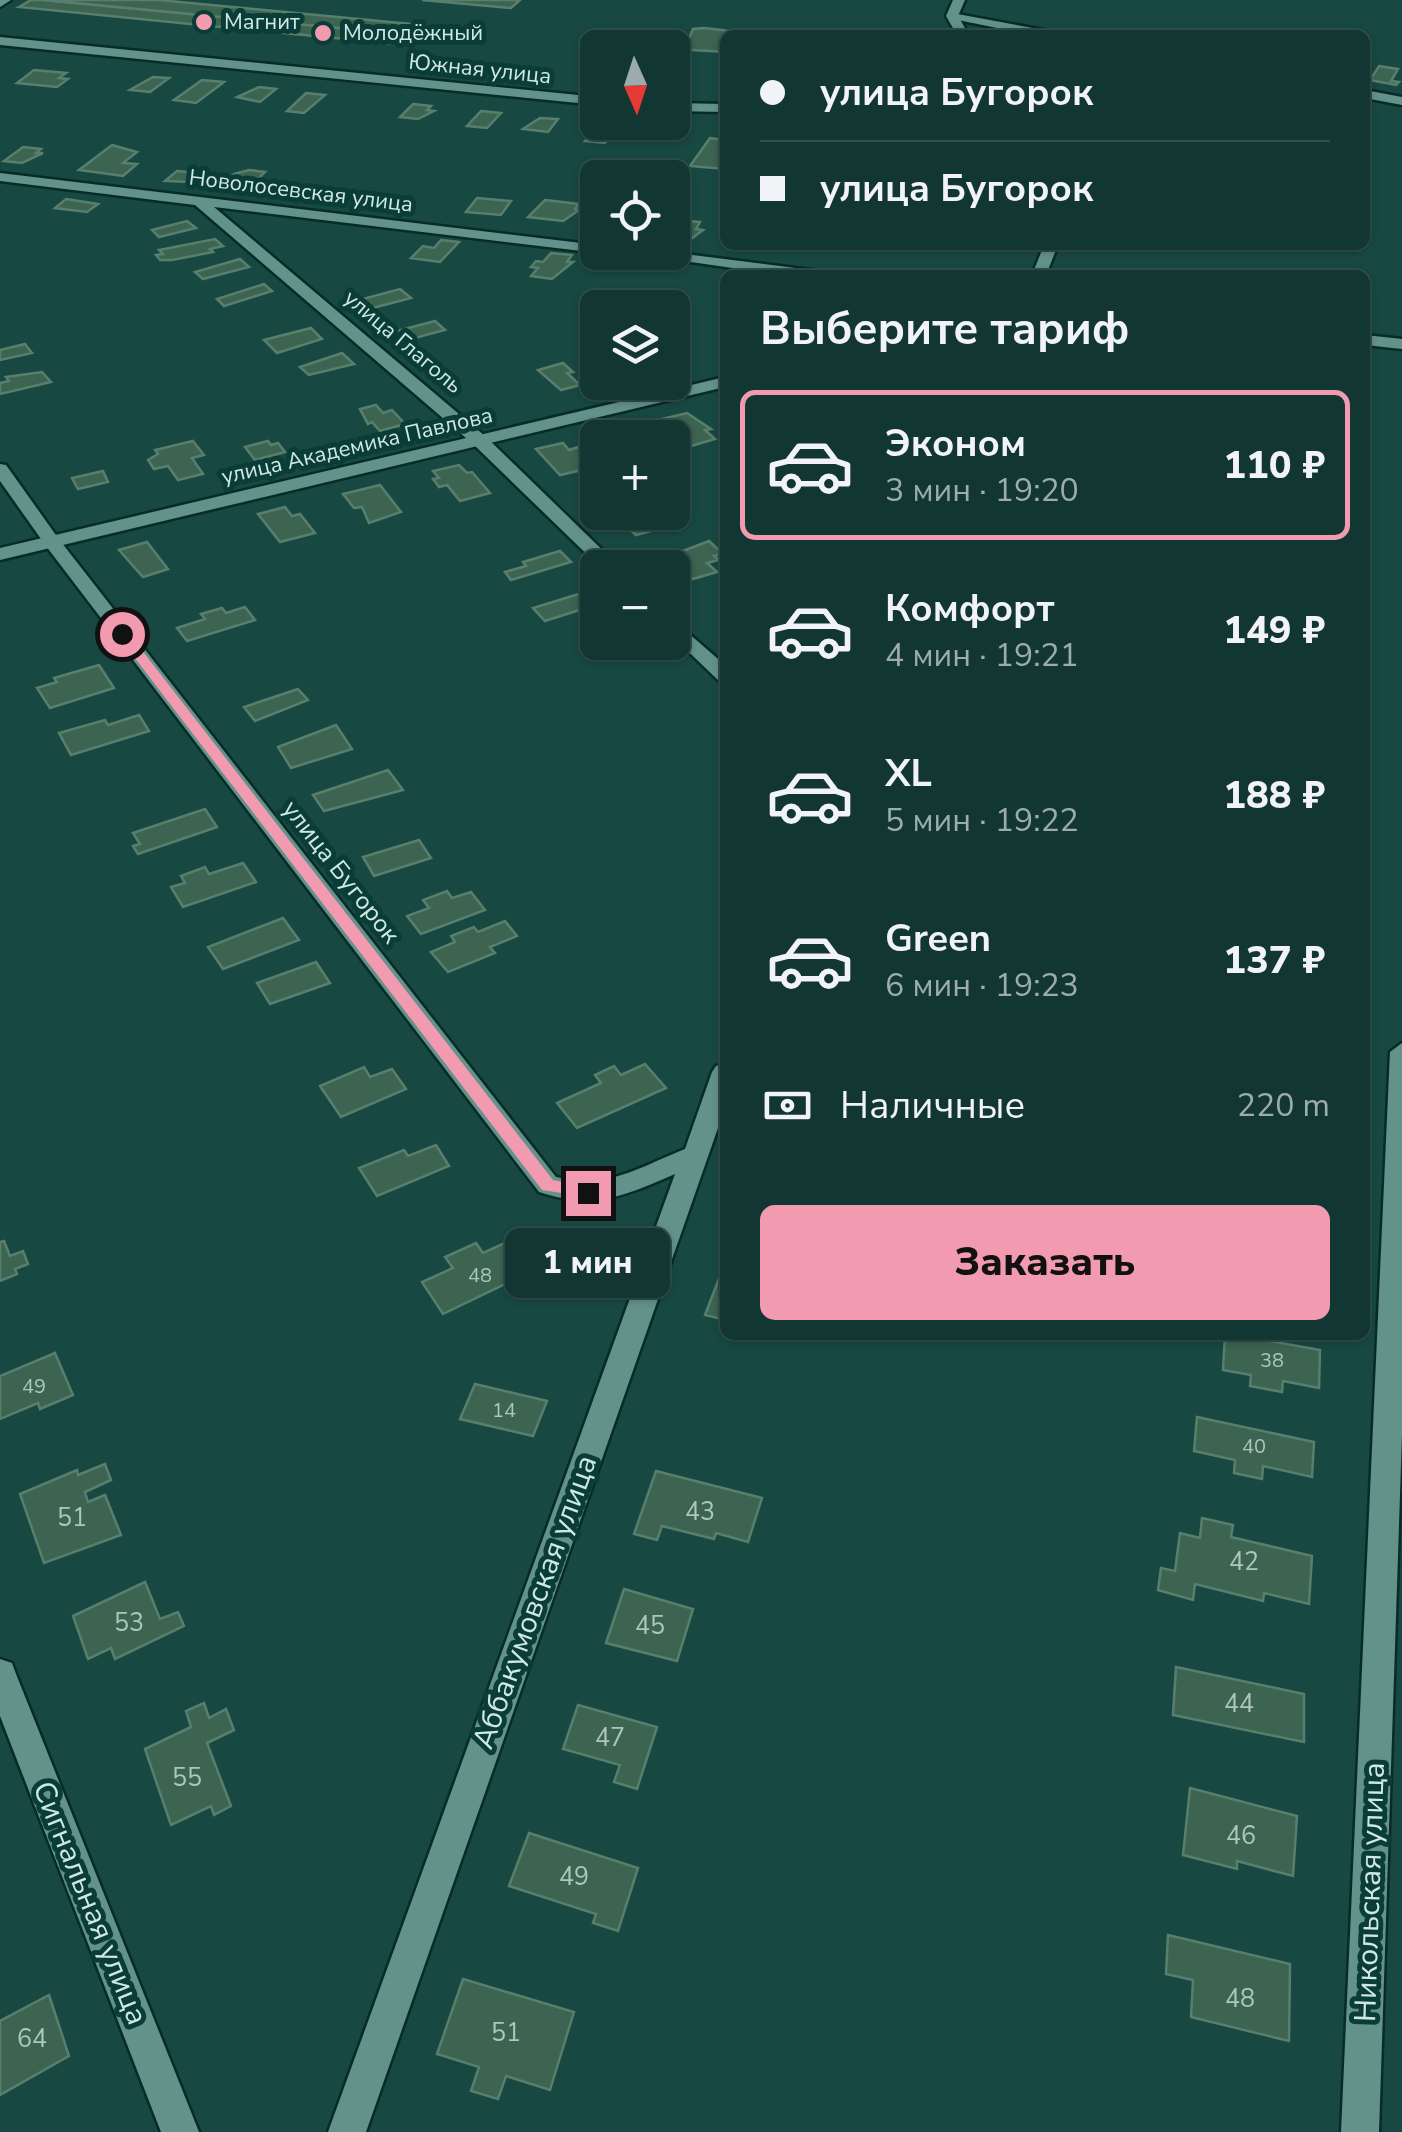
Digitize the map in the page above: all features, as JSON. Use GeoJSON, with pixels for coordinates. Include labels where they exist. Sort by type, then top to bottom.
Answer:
{"type":"FeatureCollection","features":[{"type":"Feature","properties":{"kind":"street"},"geometry":{"type":"LineString","coordinates":[[952,16],[959,0]]}},
{"type":"Feature","properties":{"kind":"street"},"geometry":{"type":"LineString","coordinates":[[952,16],[960,30]]}},
{"type":"Feature","properties":{"kind":"street"},"geometry":{"type":"LineString","coordinates":[[952,16],[1023,30]]}},
{"type":"Feature","properties":{"kind":"street","name":"Южная улица"},"geometry":{"type":"LineString","coordinates":[[0,40],[580,99]]}},
{"type":"Feature","properties":{"kind":"street"},"geometry":{"type":"LineString","coordinates":[[1370,95],[1402,101]]}},
{"type":"Feature","properties":{"kind":"street"},"geometry":{"type":"LineString","coordinates":[[690,107],[720,108]]}},
{"type":"Feature","properties":{"kind":"street","name":"Новолосевская улица"},"geometry":{"type":"LineString","coordinates":[[0,177],[580,247]]}},
{"type":"Feature","properties":{"kind":"street","name":"улица Глаголь"},"geometry":{"type":"LineString","coordinates":[[200,202],[480,440],[593,550]]}},
{"type":"Feature","properties":{"kind":"street"},"geometry":{"type":"LineString","coordinates":[[690,259],[777,270]]}},
{"type":"Feature","properties":{"kind":"street"},"geometry":{"type":"LineString","coordinates":[[1370,341],[1402,344]]}},
{"type":"Feature","properties":{"kind":"street","name":"улица Академика Павлова"},"geometry":{"type":"LineString","coordinates":[[0,554],[720,383]]}},
{"type":"Feature","properties":{"kind":"street","name":"улица Бугорок"},"geometry":{"type":"LineString","coordinates":[[0,468],[52,542],[548,1185],[588,1193],[622,1186],[694,1156]]}},
{"type":"Feature","properties":{"kind":"street"},"geometry":{"type":"LineString","coordinates":[[690,642],[720,671]]}},
{"type":"Feature","properties":{"kind":"street","name":"Никольская улица"},"geometry":{"type":"LineString","coordinates":[[1360,2132],[1402,1052]]}},
{"type":"Feature","properties":{"kind":"street","name":"Аббакумовская улица"},"geometry":{"type":"LineString","coordinates":[[347,2132],[720,1086]]}},
{"type":"Feature","properties":{"kind":"street","name":"Сигнальная улица"},"geometry":{"type":"LineString","coordinates":[[0,1674],[180,2132]]}},
{"type":"Feature","properties":{"kind":"building"},"geometry":{"type":"Polygon","coordinates":[[[31,0],[232,18],[220,27],[19,7],[31,0]]]}},
{"type":"Feature","properties":{"kind":"building"},"geometry":{"type":"Polygon","coordinates":[[[44,0],[159,0],[442,27],[431,37],[44,0]]]}},
{"type":"Feature","properties":{"kind":"building"},"geometry":{"type":"Polygon","coordinates":[[[422,0],[520,0],[511,8],[422,0]]]}},
{"type":"Feature","properties":{"kind":"building"},"geometry":{"type":"Polygon","coordinates":[[[276,22],[406,35],[395,44],[264,31],[276,22]]]}},
{"type":"Feature","properties":{"kind":"building"},"geometry":{"type":"Polygon","coordinates":[[[693,29],[723,30],[720,52],[690,50],[693,29]]]}},
{"type":"Feature","properties":{"kind":"building"},"geometry":{"type":"Polygon","coordinates":[[[1379,66],[1398,69],[1391,81],[1399,82],[1396,85],[1370,80],[1379,66]]]}},
{"type":"Feature","properties":{"kind":"building"},"geometry":{"type":"Polygon","coordinates":[[[34,70],[66,73],[59,78],[68,79],[57,87],[17,83],[34,70]]]}},
{"type":"Feature","properties":{"kind":"building"},"geometry":{"type":"Polygon","coordinates":[[[153,77],[169,78],[150,92],[130,90],[153,77]]]}},
{"type":"Feature","properties":{"kind":"building"},"geometry":{"type":"Polygon","coordinates":[[[202,80],[224,82],[196,103],[174,100],[202,80]]]}},
{"type":"Feature","properties":{"kind":"building"},"geometry":{"type":"Polygon","coordinates":[[[259,87],[276,89],[260,102],[237,97],[259,87]]]}},
{"type":"Feature","properties":{"kind":"building"},"geometry":{"type":"Polygon","coordinates":[[[306,93],[325,95],[304,113],[287,111],[306,93]]]}},
{"type":"Feature","properties":{"kind":"building"},"geometry":{"type":"Polygon","coordinates":[[[413,104],[431,106],[427,110],[434,111],[418,119],[400,117],[413,104]]]}},
{"type":"Feature","properties":{"kind":"building"},"geometry":{"type":"Polygon","coordinates":[[[481,111],[501,113],[487,128],[467,126],[481,111]]]}},
{"type":"Feature","properties":{"kind":"building"},"geometry":{"type":"Polygon","coordinates":[[[540,118],[558,119],[548,132],[523,129],[540,118]]]}},
{"type":"Feature","properties":{"kind":"building"},"geometry":{"type":"Polygon","coordinates":[[[710,138],[720,139],[720,169],[690,166],[710,138]]]}},
{"type":"Feature","properties":{"kind":"building"},"geometry":{"type":"Polygon","coordinates":[[[112,145],[137,152],[123,163],[137,164],[123,176],[79,170],[112,145]]]}},
{"type":"Feature","properties":{"kind":"building"},"geometry":{"type":"Polygon","coordinates":[[[23,147],[41,149],[36,153],[43,153],[22,163],[4,161],[23,147]]]}},
{"type":"Feature","properties":{"kind":"building"},"geometry":{"type":"Polygon","coordinates":[[[249,170],[265,172],[246,191],[225,189],[230,184],[224,183],[234,174],[249,170]]]}},
{"type":"Feature","properties":{"kind":"building"},"geometry":{"type":"Polygon","coordinates":[[[177,171],[199,175],[190,182],[165,181],[177,171]]]}},
{"type":"Feature","properties":{"kind":"building"},"geometry":{"type":"Polygon","coordinates":[[[375,196],[407,202],[401,208],[367,205],[375,196]]]}},
{"type":"Feature","properties":{"kind":"building"},"geometry":{"type":"Polygon","coordinates":[[[477,198],[511,201],[501,215],[466,212],[477,198]]]}},
{"type":"Feature","properties":{"kind":"building"},"geometry":{"type":"Polygon","coordinates":[[[66,199],[98,204],[87,212],[55,208],[66,199]]]}},
{"type":"Feature","properties":{"kind":"building"},"geometry":{"type":"Polygon","coordinates":[[[545,200],[579,204],[575,209],[579,210],[563,221],[528,217],[545,200]]]}},
{"type":"Feature","properties":{"kind":"building"},"geometry":{"type":"Polygon","coordinates":[[[187,221],[196,228],[159,237],[152,230],[187,221]]]}},
{"type":"Feature","properties":{"kind":"building"},"geometry":{"type":"Polygon","coordinates":[[[690,221],[700,222],[696,229],[703,230],[690,240],[690,221]]]}},
{"type":"Feature","properties":{"kind":"building"},"geometry":{"type":"Polygon","coordinates":[[[215,239],[223,246],[210,249],[213,252],[172,260],[160,260],[156,255],[163,254],[159,250],[215,239]]]}},
{"type":"Feature","properties":{"kind":"building"},"geometry":{"type":"Polygon","coordinates":[[[441,240],[459,242],[440,262],[411,258],[423,246],[434,248],[441,240]]]}},
{"type":"Feature","properties":{"kind":"building"},"geometry":{"type":"Polygon","coordinates":[[[551,253],[572,255],[567,262],[573,262],[552,279],[531,276],[538,268],[531,267],[536,261],[543,262],[551,253]]]}},
{"type":"Feature","properties":{"kind":"building"},"geometry":{"type":"Polygon","coordinates":[[[240,259],[249,267],[203,279],[195,272],[240,259]]]}},
{"type":"Feature","properties":{"kind":"building"},"geometry":{"type":"Polygon","coordinates":[[[264,284],[272,291],[224,306],[217,299],[264,284]]]}},
{"type":"Feature","properties":{"kind":"building"},"geometry":{"type":"Polygon","coordinates":[[[400,289],[411,298],[365,310],[355,301],[400,289]]]}},
{"type":"Feature","properties":{"kind":"building"},"geometry":{"type":"Polygon","coordinates":[[[435,321],[445,330],[404,341],[393,332],[435,321]]]}},
{"type":"Feature","properties":{"kind":"building"},"geometry":{"type":"Polygon","coordinates":[[[311,328],[322,339],[277,353],[264,340],[311,328]]]}},
{"type":"Feature","properties":{"kind":"building"},"geometry":{"type":"Polygon","coordinates":[[[25,344],[32,353],[0,360],[0,350],[25,344]]]}},
{"type":"Feature","properties":{"kind":"building"},"geometry":{"type":"Polygon","coordinates":[[[342,353],[354,364],[309,375],[300,367],[342,353]]]}},
{"type":"Feature","properties":{"kind":"building"},"geometry":{"type":"Polygon","coordinates":[[[563,363],[580,385],[561,390],[538,370],[563,363]]]}},
{"type":"Feature","properties":{"kind":"building"},"geometry":{"type":"Polygon","coordinates":[[[42,372],[51,382],[0,394],[0,383],[9,381],[6,377],[42,372]]]}},
{"type":"Feature","properties":{"kind":"building"},"geometry":{"type":"Polygon","coordinates":[[[376,405],[383,413],[392,410],[405,424],[380,431],[372,422],[368,424],[360,409],[376,405]]]}},
{"type":"Feature","properties":{"kind":"building"},"geometry":{"type":"Polygon","coordinates":[[[687,413],[711,429],[705,430],[715,439],[691,446],[690,420],[662,419],[687,413]]]}},
{"type":"Feature","properties":{"kind":"building"},"geometry":{"type":"Polygon","coordinates":[[[193,441],[204,455],[192,458],[203,474],[178,480],[168,466],[154,469],[148,460],[158,454],[155,450],[193,441]]]}},
{"type":"Feature","properties":{"kind":"building"},"geometry":{"type":"Polygon","coordinates":[[[268,441],[271,445],[278,443],[285,452],[255,460],[245,447],[268,441]]]}},
{"type":"Feature","properties":{"kind":"building"},"geometry":{"type":"Polygon","coordinates":[[[563,443],[569,450],[578,447],[580,470],[560,475],[536,449],[563,443]]]}},
{"type":"Feature","properties":{"kind":"building"},"geometry":{"type":"Polygon","coordinates":[[[459,465],[467,473],[472,472],[490,493],[460,501],[447,485],[439,487],[433,479],[439,478],[433,471],[459,465]]]}},
{"type":"Feature","properties":{"kind":"building"},"geometry":{"type":"Polygon","coordinates":[[[103,471],[108,482],[78,489],[72,478],[103,471]]]}},
{"type":"Feature","properties":{"kind":"building"},"geometry":{"type":"Polygon","coordinates":[[[380,485],[401,512],[369,523],[362,507],[354,508],[343,494],[380,485]]]}},
{"type":"Feature","properties":{"kind":"building"},"geometry":{"type":"Polygon","coordinates":[[[285,507],[292,516],[300,514],[315,533],[280,542],[258,514],[285,507]]]}},
{"type":"Feature","properties":{"kind":"building"},"geometry":{"type":"Polygon","coordinates":[[[709,541],[720,551],[714,556],[719,560],[707,563],[717,572],[693,579],[690,550],[685,550],[709,541]]]}},
{"type":"Feature","properties":{"kind":"building"},"geometry":{"type":"Polygon","coordinates":[[[147,542],[168,569],[143,577],[119,550],[147,542]]]}},
{"type":"Feature","properties":{"kind":"building"},"geometry":{"type":"Polygon","coordinates":[[[560,551],[571,562],[511,580],[505,572],[526,566],[523,562],[560,551]]]}},
{"type":"Feature","properties":{"kind":"building"},"geometry":{"type":"Polygon","coordinates":[[[580,594],[580,610],[545,621],[533,608],[580,594]]]}},
{"type":"Feature","properties":{"kind":"building"},"geometry":{"type":"Polygon","coordinates":[[[245,607],[255,620],[187,641],[177,628],[205,619],[201,614],[245,607]]]}},
{"type":"Feature","properties":{"kind":"building"},"geometry":{"type":"Polygon","coordinates":[[[99,665],[114,688],[50,708],[37,688],[57,682],[54,678],[99,665]]]}},
{"type":"Feature","properties":{"kind":"building"},"geometry":{"type":"Polygon","coordinates":[[[298,689],[308,700],[255,721],[244,707],[298,689]]]}},
{"type":"Feature","properties":{"kind":"building"},"geometry":{"type":"Polygon","coordinates":[[[139,715],[149,731],[71,755],[59,733],[105,720],[108,725],[139,715]]]}},
{"type":"Feature","properties":{"kind":"building"},"geometry":{"type":"Polygon","coordinates":[[[336,725],[352,749],[291,768],[278,747],[336,725]]]}},
{"type":"Feature","properties":{"kind":"building"},"geometry":{"type":"Polygon","coordinates":[[[388,770],[403,790],[324,811],[313,795],[388,770]]]}},
{"type":"Feature","properties":{"kind":"building"},"geometry":{"type":"Polygon","coordinates":[[[205,809],[217,827],[138,854],[133,846],[140,844],[133,833],[205,809]]]}},
{"type":"Feature","properties":{"kind":"building"},"geometry":{"type":"Polygon","coordinates":[[[419,840],[431,858],[374,876],[363,857],[419,840]]]}},
{"type":"Feature","properties":{"kind":"building"},"geometry":{"type":"Polygon","coordinates":[[[243,863],[256,882],[183,907],[171,887],[185,883],[181,876],[205,867],[209,874],[243,863]]]}},
{"type":"Feature","properties":{"kind":"building"},"geometry":{"type":"Polygon","coordinates":[[[447,891],[452,898],[471,892],[485,910],[421,934],[407,916],[429,908],[423,900],[447,891]]]}},
{"type":"Feature","properties":{"kind":"building"},"geometry":{"type":"Polygon","coordinates":[[[283,918],[299,940],[223,969],[208,947],[283,918]]]}},
{"type":"Feature","properties":{"kind":"building"},"geometry":{"type":"Polygon","coordinates":[[[505,921],[517,936],[490,947],[495,953],[448,972],[431,952],[455,942],[451,936],[474,927],[478,932],[505,921]]]}},
{"type":"Feature","properties":{"kind":"building"},"geometry":{"type":"Polygon","coordinates":[[[316,962],[330,983],[270,1004],[257,983],[316,962]]]}},
{"type":"Feature","properties":{"kind":"building"},"geometry":{"type":"Polygon","coordinates":[[[645,1064],[666,1088],[577,1128],[557,1103],[601,1083],[595,1075],[614,1066],[621,1075],[645,1064]]]}},
{"type":"Feature","properties":{"kind":"building"},"geometry":{"type":"Polygon","coordinates":[[[364,1067],[370,1077],[392,1069],[406,1089],[341,1117],[320,1086],[364,1067]]]}},
{"type":"Feature","properties":{"kind":"building"},"geometry":{"type":"Polygon","coordinates":[[[436,1145],[449,1166],[377,1196],[359,1168],[404,1150],[408,1156],[436,1145]]]}},
{"type":"Feature","properties":{"kind":"building"},"geometry":{"type":"Polygon","coordinates":[[[516,1238],[538,1268],[443,1314],[422,1282],[453,1268],[445,1257],[476,1243],[483,1253],[516,1238]]]}},
{"type":"Feature","properties":{"kind":"building"},"geometry":{"type":"Polygon","coordinates":[[[4,1241],[10,1256],[23,1251],[28,1264],[0,1281],[0,1242],[4,1241]]]}},
{"type":"Feature","properties":{"kind":"building"},"geometry":{"type":"Polygon","coordinates":[[[720,1276],[720,1319],[705,1315],[720,1276]]]}},
{"type":"Feature","properties":{"kind":"building"},"geometry":{"type":"Polygon","coordinates":[[[1225,1340],[1264,1340],[1320,1350],[1319,1388],[1283,1381],[1282,1392],[1250,1386],[1251,1375],[1223,1370],[1225,1340]]]}},
{"type":"Feature","properties":{"kind":"building"},"geometry":{"type":"Polygon","coordinates":[[[55,1353],[73,1395],[40,1409],[38,1403],[0,1419],[0,1376],[55,1353]]]}},
{"type":"Feature","properties":{"kind":"building"},"geometry":{"type":"Polygon","coordinates":[[[475,1384],[547,1401],[533,1436],[460,1419],[475,1384]]]}},
{"type":"Feature","properties":{"kind":"building"},"geometry":{"type":"Polygon","coordinates":[[[1197,1417],[1314,1442],[1312,1477],[1263,1466],[1262,1479],[1234,1473],[1235,1460],[1194,1451],[1197,1417]]]}},
{"type":"Feature","properties":{"kind":"building"},"geometry":{"type":"Polygon","coordinates":[[[105,1464],[111,1480],[85,1492],[88,1502],[105,1495],[121,1535],[44,1563],[20,1494],[77,1470],[78,1475],[105,1464]]]}},
{"type":"Feature","properties":{"kind":"building"},"geometry":{"type":"Polygon","coordinates":[[[656,1471],[762,1498],[748,1542],[716,1533],[714,1539],[662,1526],[657,1540],[634,1534],[656,1471]]]}},
{"type":"Feature","properties":{"kind":"building"},"geometry":{"type":"Polygon","coordinates":[[[1202,1518],[1233,1525],[1231,1537],[1312,1556],[1309,1604],[1264,1593],[1263,1601],[1195,1584],[1193,1600],[1158,1590],[1161,1568],[1175,1571],[1180,1533],[1200,1538],[1202,1518]]]}},
{"type":"Feature","properties":{"kind":"building"},"geometry":{"type":"Polygon","coordinates":[[[145,1582],[160,1619],[178,1612],[184,1626],[115,1659],[111,1648],[88,1659],[73,1616],[145,1582]]]}},
{"type":"Feature","properties":{"kind":"building"},"geometry":{"type":"Polygon","coordinates":[[[624,1589],[693,1609],[677,1661],[606,1643],[624,1589]]]}},
{"type":"Feature","properties":{"kind":"building"},"geometry":{"type":"Polygon","coordinates":[[[1176,1667],[1304,1694],[1304,1742],[1173,1715],[1176,1667]]]}},
{"type":"Feature","properties":{"kind":"building"},"geometry":{"type":"Polygon","coordinates":[[[204,1703],[209,1718],[226,1709],[234,1730],[207,1743],[231,1806],[214,1815],[211,1806],[171,1825],[145,1749],[191,1727],[186,1711],[204,1703]]]}},
{"type":"Feature","properties":{"kind":"building"},"geometry":{"type":"Polygon","coordinates":[[[578,1705],[657,1727],[637,1789],[614,1782],[620,1765],[563,1749],[578,1705]]]}},
{"type":"Feature","properties":{"kind":"building"},"geometry":{"type":"Polygon","coordinates":[[[1190,1788],[1297,1816],[1293,1876],[1237,1861],[1237,1869],[1183,1855],[1190,1788]]]}},
{"type":"Feature","properties":{"kind":"building"},"geometry":{"type":"Polygon","coordinates":[[[529,1833],[638,1868],[618,1931],[593,1923],[596,1914],[509,1886],[529,1833]]]}},
{"type":"Feature","properties":{"kind":"building"},"geometry":{"type":"Polygon","coordinates":[[[1168,1935],[1290,1964],[1289,2041],[1191,2017],[1193,1980],[1166,1974],[1168,1935]]]}},
{"type":"Feature","properties":{"kind":"building"},"geometry":{"type":"Polygon","coordinates":[[[463,1979],[574,2012],[550,2090],[506,2076],[498,2099],[471,2091],[479,2067],[437,2054],[463,1979]]]}},
{"type":"Feature","properties":{"kind":"building"},"geometry":{"type":"Polygon","coordinates":[[[49,1995],[69,2056],[0,2095],[0,2021],[49,1995]]]}},
{"type":"Feature","properties":{"kind":"place","name":"Магнит"},"geometry":{"type":"Point","coordinates":[204,22]}},
{"type":"Feature","properties":{"kind":"place","name":"Молодёжный"},"geometry":{"type":"Point","coordinates":[323,33]}},
{"type":"Feature","properties":{"kind":"route"},"geometry":{"type":"LineString","coordinates":[[122,634],[548,1185],[588,1193]]}}]}
